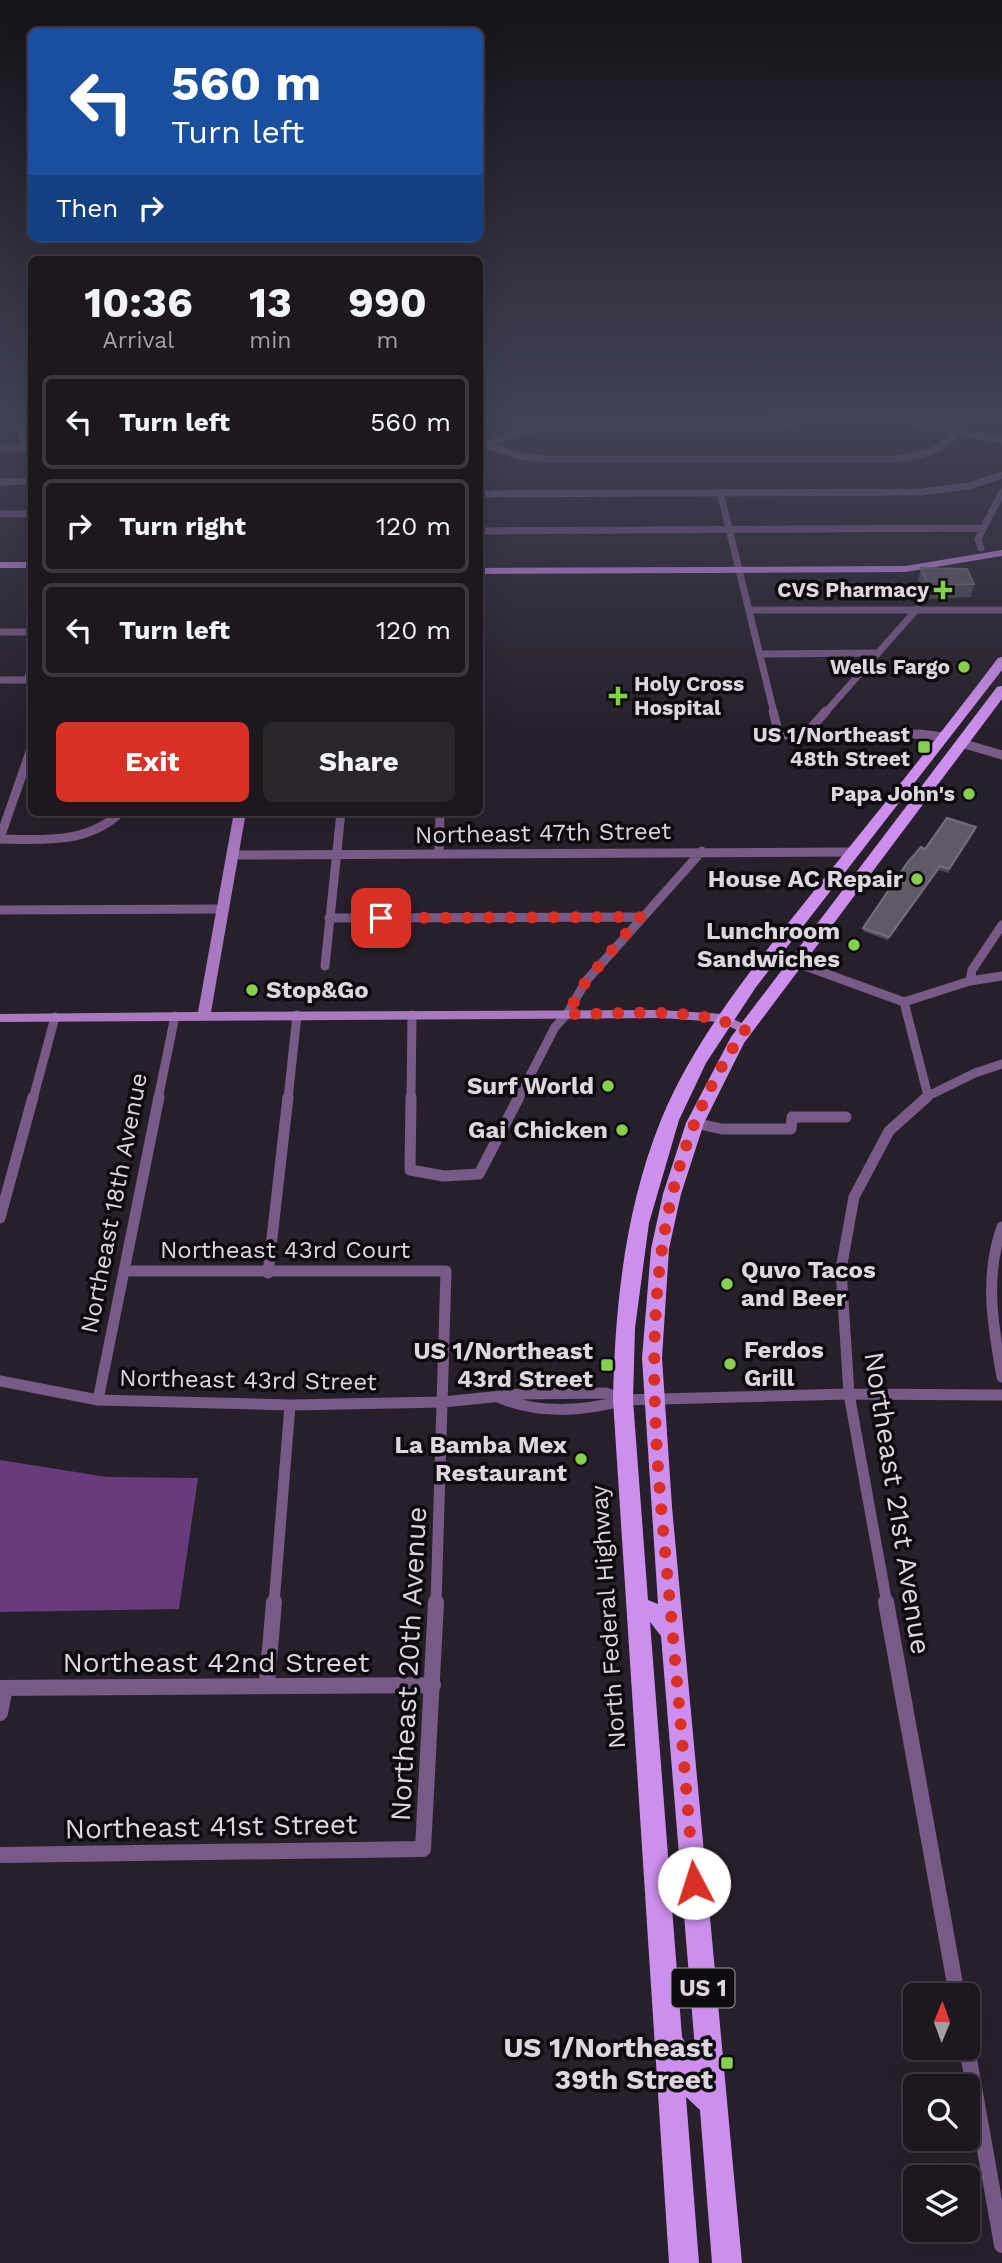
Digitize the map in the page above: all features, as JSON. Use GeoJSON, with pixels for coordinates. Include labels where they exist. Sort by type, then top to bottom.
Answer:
{"type":"FeatureCollection","features":[{"type":"Feature","properties":{"kind":"main road"},"geometry":{"type":"LineString","coordinates":[[483,571],[886,562],[1002,545]]}},
{"type":"Feature","properties":{"kind":"main road"},"geometry":{"type":"LineString","coordinates":[[483,564],[905,569],[1002,553]]}},
{"type":"Feature","properties":{"kind":"main road"},"geometry":{"type":"LineString","coordinates":[[537,571],[564,564]]}},
{"type":"Feature","properties":{"kind":"main road"},"geometry":{"type":"LineString","coordinates":[[0,565],[28,565]]}},
{"type":"Feature","properties":{"kind":"main road"},"geometry":{"type":"LineString","coordinates":[[0,572],[28,572]]}},
{"type":"Feature","properties":{"kind":"main road","name":"North Federal Highway"},"geometry":{"type":"LineString","coordinates":[[684,2263],[623,1400],[628,1283],[646,1190],[671,1117],[723,1018],[1002,661]]}},
{"type":"Feature","properties":{"kind":"main road"},"geometry":{"type":"LineString","coordinates":[[993,674],[1002,689]]}},
{"type":"Feature","properties":{"kind":"main road","name":"US 1"},"geometry":{"type":"LineString","coordinates":[[727,2263],[654,1400],[656,1283],[672,1194],[695,1123],[722,1067],[794,962],[1002,689]]}},
{"type":"Feature","properties":{"kind":"main road"},"geometry":{"type":"LineString","coordinates":[[957,719],[957,736],[961,743]]}},
{"type":"Feature","properties":{"kind":"main road"},"geometry":{"type":"LineString","coordinates":[[943,737],[947,743],[947,761]]}},
{"type":"Feature","properties":{"kind":"main road"},"geometry":{"type":"LineString","coordinates":[[785,939],[787,950],[794,962]]}},
{"type":"Feature","properties":{"kind":"main road"},"geometry":{"type":"LineString","coordinates":[[638,1606],[659,1615],[672,1633]]}},
{"type":"Feature","properties":{"kind":"main road"},"geometry":{"type":"LineString","coordinates":[[668,2038],[687,2075],[698,2091],[713,2104]]}},
{"type":"Feature","properties":{"kind":"street"},"geometry":{"type":"LineString","coordinates":[[729,522],[779,734],[920,734],[943,737]]}},
{"type":"Feature","properties":{"kind":"street"},"geometry":{"type":"LineString","coordinates":[[981,548],[978,539],[986,522]]}},
{"type":"Feature","properties":{"kind":"street"},"geometry":{"type":"LineString","coordinates":[[483,531],[982,528]]}},
{"type":"Feature","properties":{"kind":"street"},"geometry":{"type":"LineString","coordinates":[[805,735],[917,609]]}},
{"type":"Feature","properties":{"kind":"street"},"geometry":{"type":"LineString","coordinates":[[749,610],[1002,610]]}},
{"type":"Feature","properties":{"kind":"street"},"geometry":{"type":"LineString","coordinates":[[0,632],[28,632]]}},
{"type":"Feature","properties":{"kind":"street"},"geometry":{"type":"LineString","coordinates":[[760,654],[876,653]]}},
{"type":"Feature","properties":{"kind":"street"},"geometry":{"type":"LineString","coordinates":[[0,680],[28,680]]}},
{"type":"Feature","properties":{"kind":"street"},"geometry":{"type":"LineString","coordinates":[[961,743],[1002,755]]}},
{"type":"Feature","properties":{"kind":"street"},"geometry":{"type":"LineString","coordinates":[[28,758],[0,838],[67,838],[100,828],[116,816]]}},
{"type":"Feature","properties":{"kind":"street"},"geometry":{"type":"LineString","coordinates":[[204,1015],[239,816]]}},
{"type":"Feature","properties":{"kind":"street"},"geometry":{"type":"LineString","coordinates":[[325,966],[341,816]]}},
{"type":"Feature","properties":{"kind":"street"},"geometry":{"type":"LineString","coordinates":[[439,853],[440,816]]}},
{"type":"Feature","properties":{"kind":"street"},"geometry":{"type":"LineString","coordinates":[[412,1015],[410,1170],[444,1176],[479,1174],[555,1027],[567,1014],[586,981],[640,917],[702,851]]}},
{"type":"Feature","properties":{"kind":"street","name":"Northeast 47th Street"},"geometry":{"type":"LineString","coordinates":[[233,855],[853,852]]}},
{"type":"Feature","properties":{"kind":"street"},"geometry":{"type":"LineString","coordinates":[[0,910],[223,909]]}},
{"type":"Feature","properties":{"kind":"street"},"geometry":{"type":"LineString","coordinates":[[329,918],[640,917]]}},
{"type":"Feature","properties":{"kind":"street"},"geometry":{"type":"LineString","coordinates":[[970,981],[972,970],[1002,925]]}},
{"type":"Feature","properties":{"kind":"street"},"geometry":{"type":"LineString","coordinates":[[794,962],[904,1002],[970,981],[1002,976]]}},
{"type":"Feature","properties":{"kind":"street"},"geometry":{"type":"LineString","coordinates":[[904,1002],[928,1096]]}},
{"type":"Feature","properties":{"kind":"street"},"geometry":{"type":"LineString","coordinates":[[0,1018],[661,1014],[723,1018],[745,1030]]}},
{"type":"Feature","properties":{"kind":"street"},"geometry":{"type":"LineString","coordinates":[[268,1273],[297,1015]]}},
{"type":"Feature","properties":{"kind":"street","name":"Northeast 18th Avenue"},"geometry":{"type":"LineString","coordinates":[[98,1400],[175,1016]]}},
{"type":"Feature","properties":{"kind":"street"},"geometry":{"type":"LineString","coordinates":[[0,1219],[55,1017]]}},
{"type":"Feature","properties":{"kind":"street","name":"Northeast 21st Avenue"},"geometry":{"type":"LineString","coordinates":[[955,1983],[849,1394],[841,1269],[855,1197],[889,1131],[928,1096],[975,1073],[1002,1064]]}},
{"type":"Feature","properties":{"kind":"street"},"geometry":{"type":"LineString","coordinates":[[695,1123],[722,1129],[791,1129],[792,1116],[846,1117]]}},
{"type":"Feature","properties":{"kind":"street"},"geometry":{"type":"LineString","coordinates":[[646,1190],[672,1194]]}},
{"type":"Feature","properties":{"kind":"street"},"geometry":{"type":"LineString","coordinates":[[1002,1227],[993,1246],[991,1311],[1002,1377]]}},
{"type":"Feature","properties":{"kind":"street","name":"Northeast 43rd Court"},"geometry":{"type":"LineString","coordinates":[[124,1271],[446,1271]]}},
{"type":"Feature","properties":{"kind":"street","name":"Northeast 20th Avenue"},"geometry":{"type":"LineString","coordinates":[[423,1849],[433,1685],[446,1271]]}},
{"type":"Feature","properties":{"kind":"street","name":"Northeast 43rd Street"},"geometry":{"type":"LineString","coordinates":[[0,1381],[98,1400],[290,1405],[443,1402],[498,1397],[523,1406],[590,1408],[623,1400],[849,1394],[1002,1395]]}},
{"type":"Feature","properties":{"kind":"street"},"geometry":{"type":"LineString","coordinates":[[267,1684],[290,1405]]}},
{"type":"Feature","properties":{"kind":"street","name":"Northeast 42nd Street"},"geometry":{"type":"LineString","coordinates":[[3,1688],[267,1684],[433,1685]]}},
{"type":"Feature","properties":{"kind":"street"},"geometry":{"type":"LineString","coordinates":[[0,1713],[3,1688]]}},
{"type":"Feature","properties":{"kind":"street","name":"Northeast 41st Street"},"geometry":{"type":"LineString","coordinates":[[0,1855],[423,1849]]}},
{"type":"Feature","properties":{"kind":"street"},"geometry":{"type":"LineString","coordinates":[[969,2060],[1002,2245]]}},
{"type":"Feature","properties":{"kind":"shaded area"},"geometry":{"type":"Polygon","coordinates":[[[0,1460],[107,1477],[198,1478],[179,1609],[0,1612],[0,1460]]]}},
{"type":"Feature","properties":{"kind":"building"},"geometry":{"type":"Polygon","coordinates":[[[921,568],[967,569],[974,584],[928,586],[921,568]]]}},
{"type":"Feature","properties":{"kind":"building","name":"House AC Repair"},"geometry":{"type":"Polygon","coordinates":[[[947,818],[976,827],[949,869],[940,866],[889,937],[863,928],[907,863],[921,847],[925,849],[947,818]]]}},
{"type":"Feature","properties":{"kind":"place","name":"CVS Pharmacy"},"geometry":{"type":"Point","coordinates":[943,590]}},
{"type":"Feature","properties":{"kind":"place","name":"Wells Fargo"},"geometry":{"type":"Point","coordinates":[964,667]}},
{"type":"Feature","properties":{"kind":"place","name":"Holy Cross Hospital"},"geometry":{"type":"Point","coordinates":[618,696]}},
{"type":"Feature","properties":{"kind":"place","name":"US 1/Northeast 48th Street"},"geometry":{"type":"Point","coordinates":[924,747]}},
{"type":"Feature","properties":{"kind":"place","name":"Papa John's"},"geometry":{"type":"Point","coordinates":[969,794]}},
{"type":"Feature","properties":{"kind":"place","name":"House AC Repair"},"geometry":{"type":"Point","coordinates":[917,879]}},
{"type":"Feature","properties":{"kind":"place","name":"Lunchroom Sandwiches"},"geometry":{"type":"Point","coordinates":[854,945]}},
{"type":"Feature","properties":{"kind":"place","name":"Stop&Go"},"geometry":{"type":"Point","coordinates":[252,990]}},
{"type":"Feature","properties":{"kind":"place","name":"Surf World"},"geometry":{"type":"Point","coordinates":[608,1086]}},
{"type":"Feature","properties":{"kind":"place","name":"Gai Chicken"},"geometry":{"type":"Point","coordinates":[622,1130]}},
{"type":"Feature","properties":{"kind":"place","name":"Quvo Tacos and Beer"},"geometry":{"type":"Point","coordinates":[727,1284]}},
{"type":"Feature","properties":{"kind":"place","name":"Ferdos Grill"},"geometry":{"type":"Point","coordinates":[730,1364]}},
{"type":"Feature","properties":{"kind":"place","name":"US 1/Northeast 43rd Street"},"geometry":{"type":"Point","coordinates":[607,1365]}},
{"type":"Feature","properties":{"kind":"place","name":"La Bamba Mex Restaurant"},"geometry":{"type":"Point","coordinates":[581,1459]}},
{"type":"Feature","properties":{"kind":"place","name":"US 1/Northeast 39th Street"},"geometry":{"type":"Point","coordinates":[727,2063]}},
{"type":"Feature","properties":{"kind":"route"},"geometry":{"type":"LineString","coordinates":[[381,918],[640,917],[586,981],[567,1014],[661,1014],[723,1018],[745,1030],[709,1093],[683,1156],[660,1249],[653,1320],[652,1357],[661,1507],[694,1883]]}}]}
